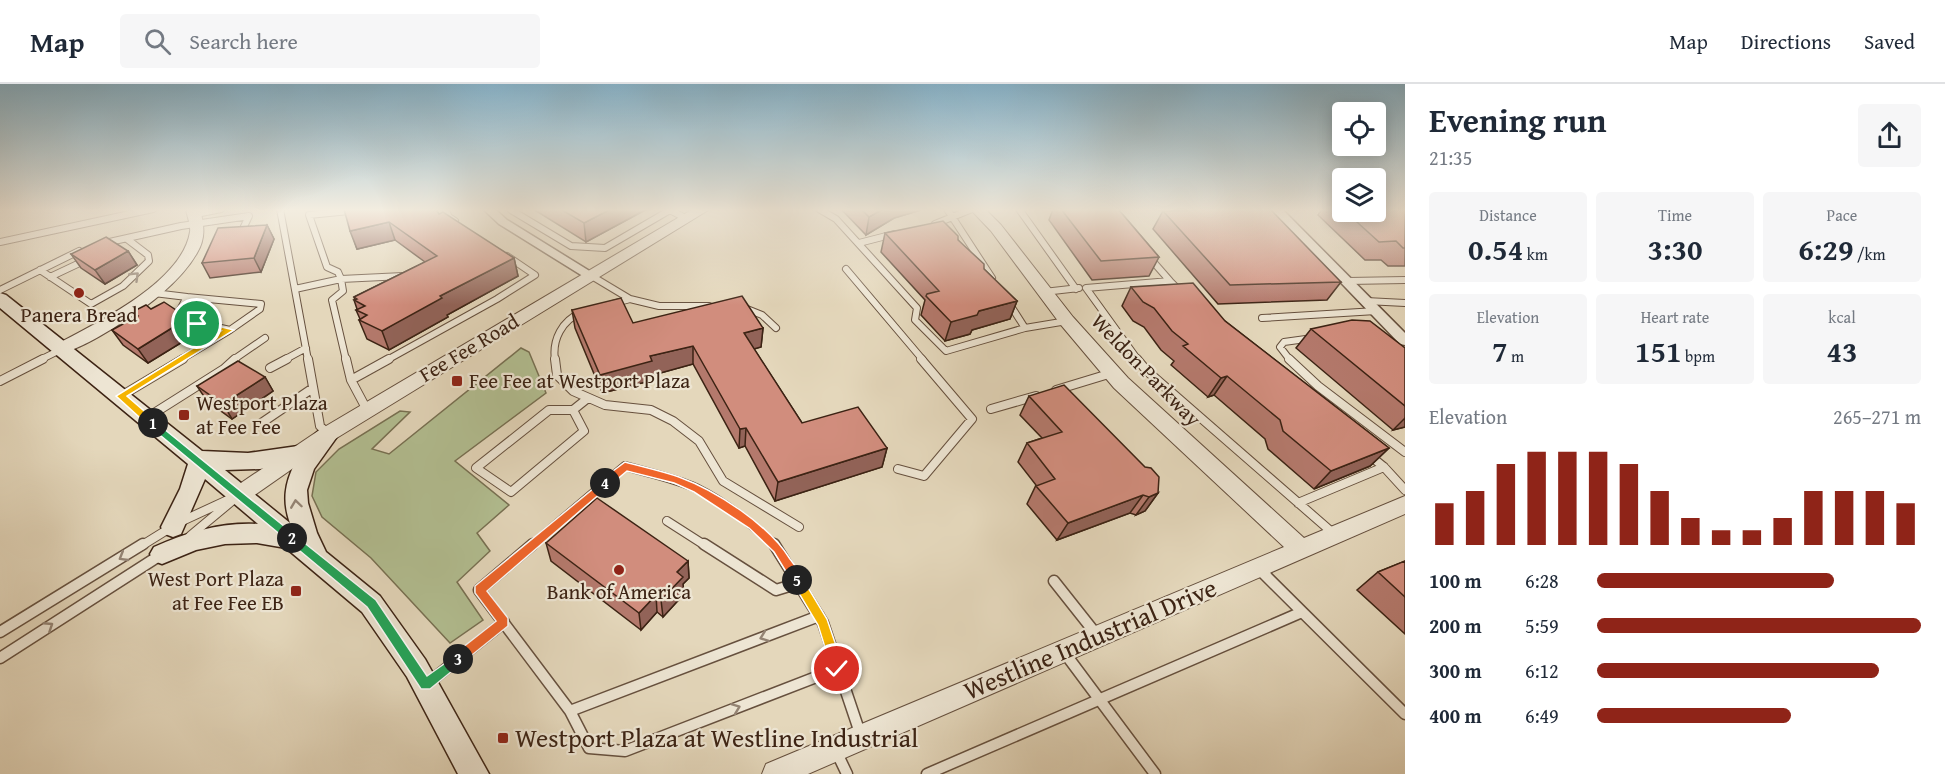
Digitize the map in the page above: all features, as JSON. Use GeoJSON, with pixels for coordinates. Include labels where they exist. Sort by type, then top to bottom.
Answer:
{"type":"FeatureCollection","features":[{"type":"Feature","properties":{"kind":"main road"},"geometry":{"type":"LineString","coordinates":[[0,299],[63,348],[371,604],[426,685],[473,769]]}},
{"type":"Feature","properties":{"kind":"main road"},"geometry":{"type":"LineString","coordinates":[[317,558],[298,518],[296,482],[307,461],[328,434]]}},
{"type":"Feature","properties":{"kind":"main road"},"geometry":{"type":"LineString","coordinates":[[198,461],[254,461],[298,454]]}},
{"type":"Feature","properties":{"kind":"main road"},"geometry":{"type":"LineString","coordinates":[[172,526],[192,489],[198,461]]}},
{"type":"Feature","properties":{"kind":"main road"},"geometry":{"type":"LineString","coordinates":[[162,554],[188,542],[222,534],[243,532],[294,540]]}},
{"type":"Feature","properties":{"kind":"street"},"geometry":{"type":"LineString","coordinates":[[63,348],[122,316],[154,293],[178,269],[194,241]]}},
{"type":"Feature","properties":{"kind":"street"},"geometry":{"type":"LineString","coordinates":[[537,241],[590,275]]}},
{"type":"Feature","properties":{"kind":"street","name":"Fee Fee Road"},"geometry":{"type":"LineString","coordinates":[[239,495],[328,434],[648,241]]}},
{"type":"Feature","properties":{"kind":"street","name":"Weldon Parkway"},"geometry":{"type":"LineString","coordinates":[[1006,241],[1067,321],[1112,373],[1300,549]]}},
{"type":"Feature","properties":{"kind":"street"},"geometry":{"type":"LineString","coordinates":[[1305,241],[1348,281],[1388,328],[1405,341]]}},
{"type":"Feature","properties":{"kind":"street","name":"Westline Industrial Drive"},"geometry":{"type":"LineString","coordinates":[[776,774],[1405,505]]}},
{"type":"Feature","properties":{"kind":"lane"},"geometry":{"type":"LineString","coordinates":[[0,290],[92,247],[117,241]]}},
{"type":"Feature","properties":{"kind":"lane"},"geometry":{"type":"LineString","coordinates":[[40,270],[91,304],[113,295],[149,261],[145,252],[130,241]]}},
{"type":"Feature","properties":{"kind":"lane"},"geometry":{"type":"LineString","coordinates":[[286,241],[320,426],[328,434]]}},
{"type":"Feature","properties":{"kind":"lane"},"geometry":{"type":"LineString","coordinates":[[318,241],[327,267],[338,272],[343,291],[332,300],[351,380],[367,410]]}},
{"type":"Feature","properties":{"kind":"lane"},"geometry":{"type":"LineString","coordinates":[[563,241],[571,246],[604,248],[615,241]]}},
{"type":"Feature","properties":{"kind":"lane"},"geometry":{"type":"LineString","coordinates":[[866,241],[858,243],[917,308],[915,320],[946,351],[1020,331],[1025,327],[1067,321]]}},
{"type":"Feature","properties":{"kind":"lane"},"geometry":{"type":"LineString","coordinates":[[968,241],[994,282]]}},
{"type":"Feature","properties":{"kind":"lane"},"geometry":{"type":"LineString","coordinates":[[1042,241],[1076,289]]}},
{"type":"Feature","properties":{"kind":"lane"},"geometry":{"type":"LineString","coordinates":[[612,243],[629,252]]}},
{"type":"Feature","properties":{"kind":"lane"},"geometry":{"type":"LineString","coordinates":[[104,251],[123,245],[145,252]]}},
{"type":"Feature","properties":{"kind":"lane"},"geometry":{"type":"LineString","coordinates":[[1141,249],[1188,298]]}},
{"type":"Feature","properties":{"kind":"lane"},"geometry":{"type":"LineString","coordinates":[[351,380],[497,299],[535,275],[499,250]]}},
{"type":"Feature","properties":{"kind":"lane"},"geometry":{"type":"LineString","coordinates":[[50,277],[94,256]]}},
{"type":"Feature","properties":{"kind":"lane"},"geometry":{"type":"LineString","coordinates":[[846,269],[972,419],[924,476],[898,469]]}},
{"type":"Feature","properties":{"kind":"lane"},"geometry":{"type":"LineString","coordinates":[[590,275],[630,299],[659,306],[717,306]]}},
{"type":"Feature","properties":{"kind":"lane"},"geometry":{"type":"LineString","coordinates":[[295,289],[340,279],[406,276]]}},
{"type":"Feature","properties":{"kind":"lane"},"geometry":{"type":"LineString","coordinates":[[1348,281],[1405,280]]}},
{"type":"Feature","properties":{"kind":"lane"},"geometry":{"type":"LineString","coordinates":[[1044,292],[1170,281]]}},
{"type":"Feature","properties":{"kind":"lane"},"geometry":{"type":"LineString","coordinates":[[1086,288],[1122,341],[1147,371],[1334,534]]}},
{"type":"Feature","properties":{"kind":"lane"},"geometry":{"type":"LineString","coordinates":[[121,396],[230,330],[260,309],[261,304],[154,293]]}},
{"type":"Feature","properties":{"kind":"lane"},"geometry":{"type":"LineString","coordinates":[[185,316],[180,310],[188,297]]}},
{"type":"Feature","properties":{"kind":"lane"},"geometry":{"type":"LineString","coordinates":[[603,306],[630,299]]}},
{"type":"Feature","properties":{"kind":"lane"},"geometry":{"type":"LineString","coordinates":[[1007,300],[1025,327]]}},
{"type":"Feature","properties":{"kind":"lane"},"geometry":{"type":"LineString","coordinates":[[1366,301],[1405,303]]}},
{"type":"Feature","properties":{"kind":"lane"},"geometry":{"type":"LineString","coordinates":[[736,307],[746,308],[762,315],[776,328]]}},
{"type":"Feature","properties":{"kind":"lane"},"geometry":{"type":"LineString","coordinates":[[586,311],[571,317],[560,329],[554,354],[557,375],[573,391],[605,405],[651,410],[673,421],[699,441],[723,481],[799,527]]}},
{"type":"Feature","properties":{"kind":"lane"},"geometry":{"type":"LineString","coordinates":[[1262,318],[1376,312]]}},
{"type":"Feature","properties":{"kind":"lane"},"geometry":{"type":"LineString","coordinates":[[194,322],[230,330]]}},
{"type":"Feature","properties":{"kind":"lane"},"geometry":{"type":"LineString","coordinates":[[1327,335],[1284,342],[1280,347],[1283,354],[1312,380],[1405,452]]}},
{"type":"Feature","properties":{"kind":"lane"},"geometry":{"type":"LineString","coordinates":[[146,418],[224,369],[265,338]]}},
{"type":"Feature","properties":{"kind":"lane"},"geometry":{"type":"LineString","coordinates":[[0,381],[63,348]]}},
{"type":"Feature","properties":{"kind":"lane"},"geometry":{"type":"LineString","coordinates":[[270,368],[306,348]]}},
{"type":"Feature","properties":{"kind":"lane"},"geometry":{"type":"LineString","coordinates":[[991,409],[1112,373]]}},
{"type":"Feature","properties":{"kind":"lane"},"geometry":{"type":"LineString","coordinates":[[260,424],[313,388]]}},
{"type":"Feature","properties":{"kind":"lane"},"geometry":{"type":"LineString","coordinates":[[573,410],[584,431],[511,492],[476,468],[549,410],[573,410],[588,398]]}},
{"type":"Feature","properties":{"kind":"lane"},"geometry":{"type":"LineString","coordinates":[[1365,452],[1384,467],[1405,490]]}},
{"type":"Feature","properties":{"kind":"lane"},"geometry":{"type":"LineString","coordinates":[[837,669],[625,751],[589,748],[570,711],[479,590],[625,466],[676,480],[698,489],[753,525],[778,549],[819,616],[861,737]]}},
{"type":"Feature","properties":{"kind":"lane"},"geometry":{"type":"LineString","coordinates":[[1298,503],[1384,467]]}},
{"type":"Feature","properties":{"kind":"lane"},"geometry":{"type":"LineString","coordinates":[[0,632],[172,526],[239,495]]}},
{"type":"Feature","properties":{"kind":"lane"},"geometry":{"type":"LineString","coordinates":[[0,658],[198,532],[239,495]]}},
{"type":"Feature","properties":{"kind":"lane"},"geometry":{"type":"LineString","coordinates":[[667,521],[776,590],[799,583]]}},
{"type":"Feature","properties":{"kind":"lane"},"geometry":{"type":"LineString","coordinates":[[1256,567],[1405,714]]}},
{"type":"Feature","properties":{"kind":"lane"},"geometry":{"type":"LineString","coordinates":[[1054,581],[1097,635]]}},
{"type":"Feature","properties":{"kind":"lane"},"geometry":{"type":"LineString","coordinates":[[927,774],[1302,612]]}},
{"type":"Feature","properties":{"kind":"lane"},"geometry":{"type":"LineString","coordinates":[[570,711],[819,616]]}},
{"type":"Feature","properties":{"kind":"lane"},"geometry":{"type":"LineString","coordinates":[[426,685],[504,622]]}},
{"type":"Feature","properties":{"kind":"lane"},"geometry":{"type":"LineString","coordinates":[[1063,651],[1155,774]]}},
{"type":"Feature","properties":{"kind":"lane"},"geometry":{"type":"LineString","coordinates":[[835,749],[847,774]]}},
{"type":"Feature","properties":{"kind":"green space"},"geometry":{"type":"Polygon","coordinates":[[[521,348],[529,352],[546,393],[455,461],[509,505],[477,533],[490,551],[457,582],[483,620],[450,643],[371,558],[322,517],[312,496],[316,472],[339,449],[400,411],[410,412],[372,449],[389,454],[521,348]]]}},
{"type":"Feature","properties":{"kind":"building"},"geometry":{"type":"Polygon","coordinates":[[[97,241],[113,241],[128,251],[95,270],[71,254],[97,241]]]}},
{"type":"Feature","properties":{"kind":"building"},"geometry":{"type":"Polygon","coordinates":[[[212,241],[261,241],[254,258],[202,263],[212,241]]]}},
{"type":"Feature","properties":{"kind":"building"},"geometry":{"type":"Polygon","coordinates":[[[416,241],[488,241],[514,258],[440,296],[442,298],[382,331],[359,320],[367,315],[356,310],[365,306],[354,300],[357,299],[354,297],[437,256],[416,241]]]}},
{"type":"Feature","properties":{"kind":"building"},"geometry":{"type":"Polygon","coordinates":[[[893,241],[959,241],[984,264],[984,269],[1017,301],[979,311],[977,315],[951,322],[926,296],[939,291],[893,241]]]}},
{"type":"Feature","properties":{"kind":"building"},"geometry":{"type":"Polygon","coordinates":[[[1086,241],[1146,241],[1159,257],[1101,261],[1086,241]]]}},
{"type":"Feature","properties":{"kind":"building"},"geometry":{"type":"Polygon","coordinates":[[[1190,241],[1301,241],[1341,282],[1230,285],[1190,241]]]}},
{"type":"Feature","properties":{"kind":"building"},"geometry":{"type":"Polygon","coordinates":[[[1396,241],[1405,241],[1405,248],[1403,248],[1396,241]]]}},
{"type":"Feature","properties":{"kind":"building"},"geometry":{"type":"Polygon","coordinates":[[[1193,283],[1225,321],[1389,448],[1331,471],[1283,431],[1280,420],[1227,376],[1221,378],[1183,346],[1188,344],[1172,331],[1154,308],[1143,302],[1131,287],[1193,283]]]}},
{"type":"Feature","properties":{"kind":"building"},"geometry":{"type":"Polygon","coordinates":[[[742,296],[763,328],[744,333],[802,423],[858,407],[887,448],[778,482],[746,428],[740,429],[693,346],[650,356],[652,361],[600,375],[572,310],[621,298],[633,323],[742,296]]]}},
{"type":"Feature","properties":{"kind":"building"},"geometry":{"type":"Polygon","coordinates":[[[164,302],[188,318],[138,349],[112,330],[138,316],[132,312],[146,305],[151,309],[164,302]]]}},
{"type":"Feature","properties":{"kind":"building"},"geometry":{"type":"Polygon","coordinates":[[[1352,320],[1370,321],[1405,348],[1405,406],[1311,329],[1352,320]]]}},
{"type":"Feature","properties":{"kind":"building"},"geometry":{"type":"Polygon","coordinates":[[[238,361],[265,377],[223,404],[197,386],[238,361]]]}},
{"type":"Feature","properties":{"kind":"building"},"geometry":{"type":"Polygon","coordinates":[[[1064,385],[1145,467],[1151,468],[1159,477],[1158,493],[1149,497],[1143,495],[1068,523],[1036,486],[1055,479],[1027,443],[1062,432],[1029,396],[1064,385]]]}},
{"type":"Feature","properties":{"kind":"building","name":"Bank of America"},"geometry":{"type":"Polygon","coordinates":[[[597,498],[688,561],[677,572],[683,577],[661,600],[656,595],[639,613],[546,543],[597,498]]]}},
{"type":"Feature","properties":{"kind":"building"},"geometry":{"type":"Polygon","coordinates":[[[1405,561],[1405,597],[1378,572],[1405,561]]]}},
{"type":"Feature","properties":{"kind":"place","name":"Panera Bread"},"geometry":{"type":"Point","coordinates":[79,293]}},
{"type":"Feature","properties":{"kind":"place","name":"Fee Fee at Westport Plaza"},"geometry":{"type":"Point","coordinates":[457,381]}},
{"type":"Feature","properties":{"kind":"place","name":"Westport Plaza at Fee Fee"},"geometry":{"type":"Point","coordinates":[184,415]}},
{"type":"Feature","properties":{"kind":"place","name":"Bank of America"},"geometry":{"type":"Point","coordinates":[619,570]}},
{"type":"Feature","properties":{"kind":"place","name":"West Port Plaza at Fee Fee EB"},"geometry":{"type":"Point","coordinates":[296,591]}},
{"type":"Feature","properties":{"kind":"place","name":"Westport Plaza at Westline Industrial"},"geometry":{"type":"Point","coordinates":[503,738]}},
{"type":"Feature","properties":{"kind":"route"},"geometry":{"type":"LineString","coordinates":[[197,324],[230,330],[121,396],[371,604],[426,685],[504,622],[479,590],[625,466],[676,480],[698,489],[753,525],[778,549],[823,623],[837,669]]}}]}
